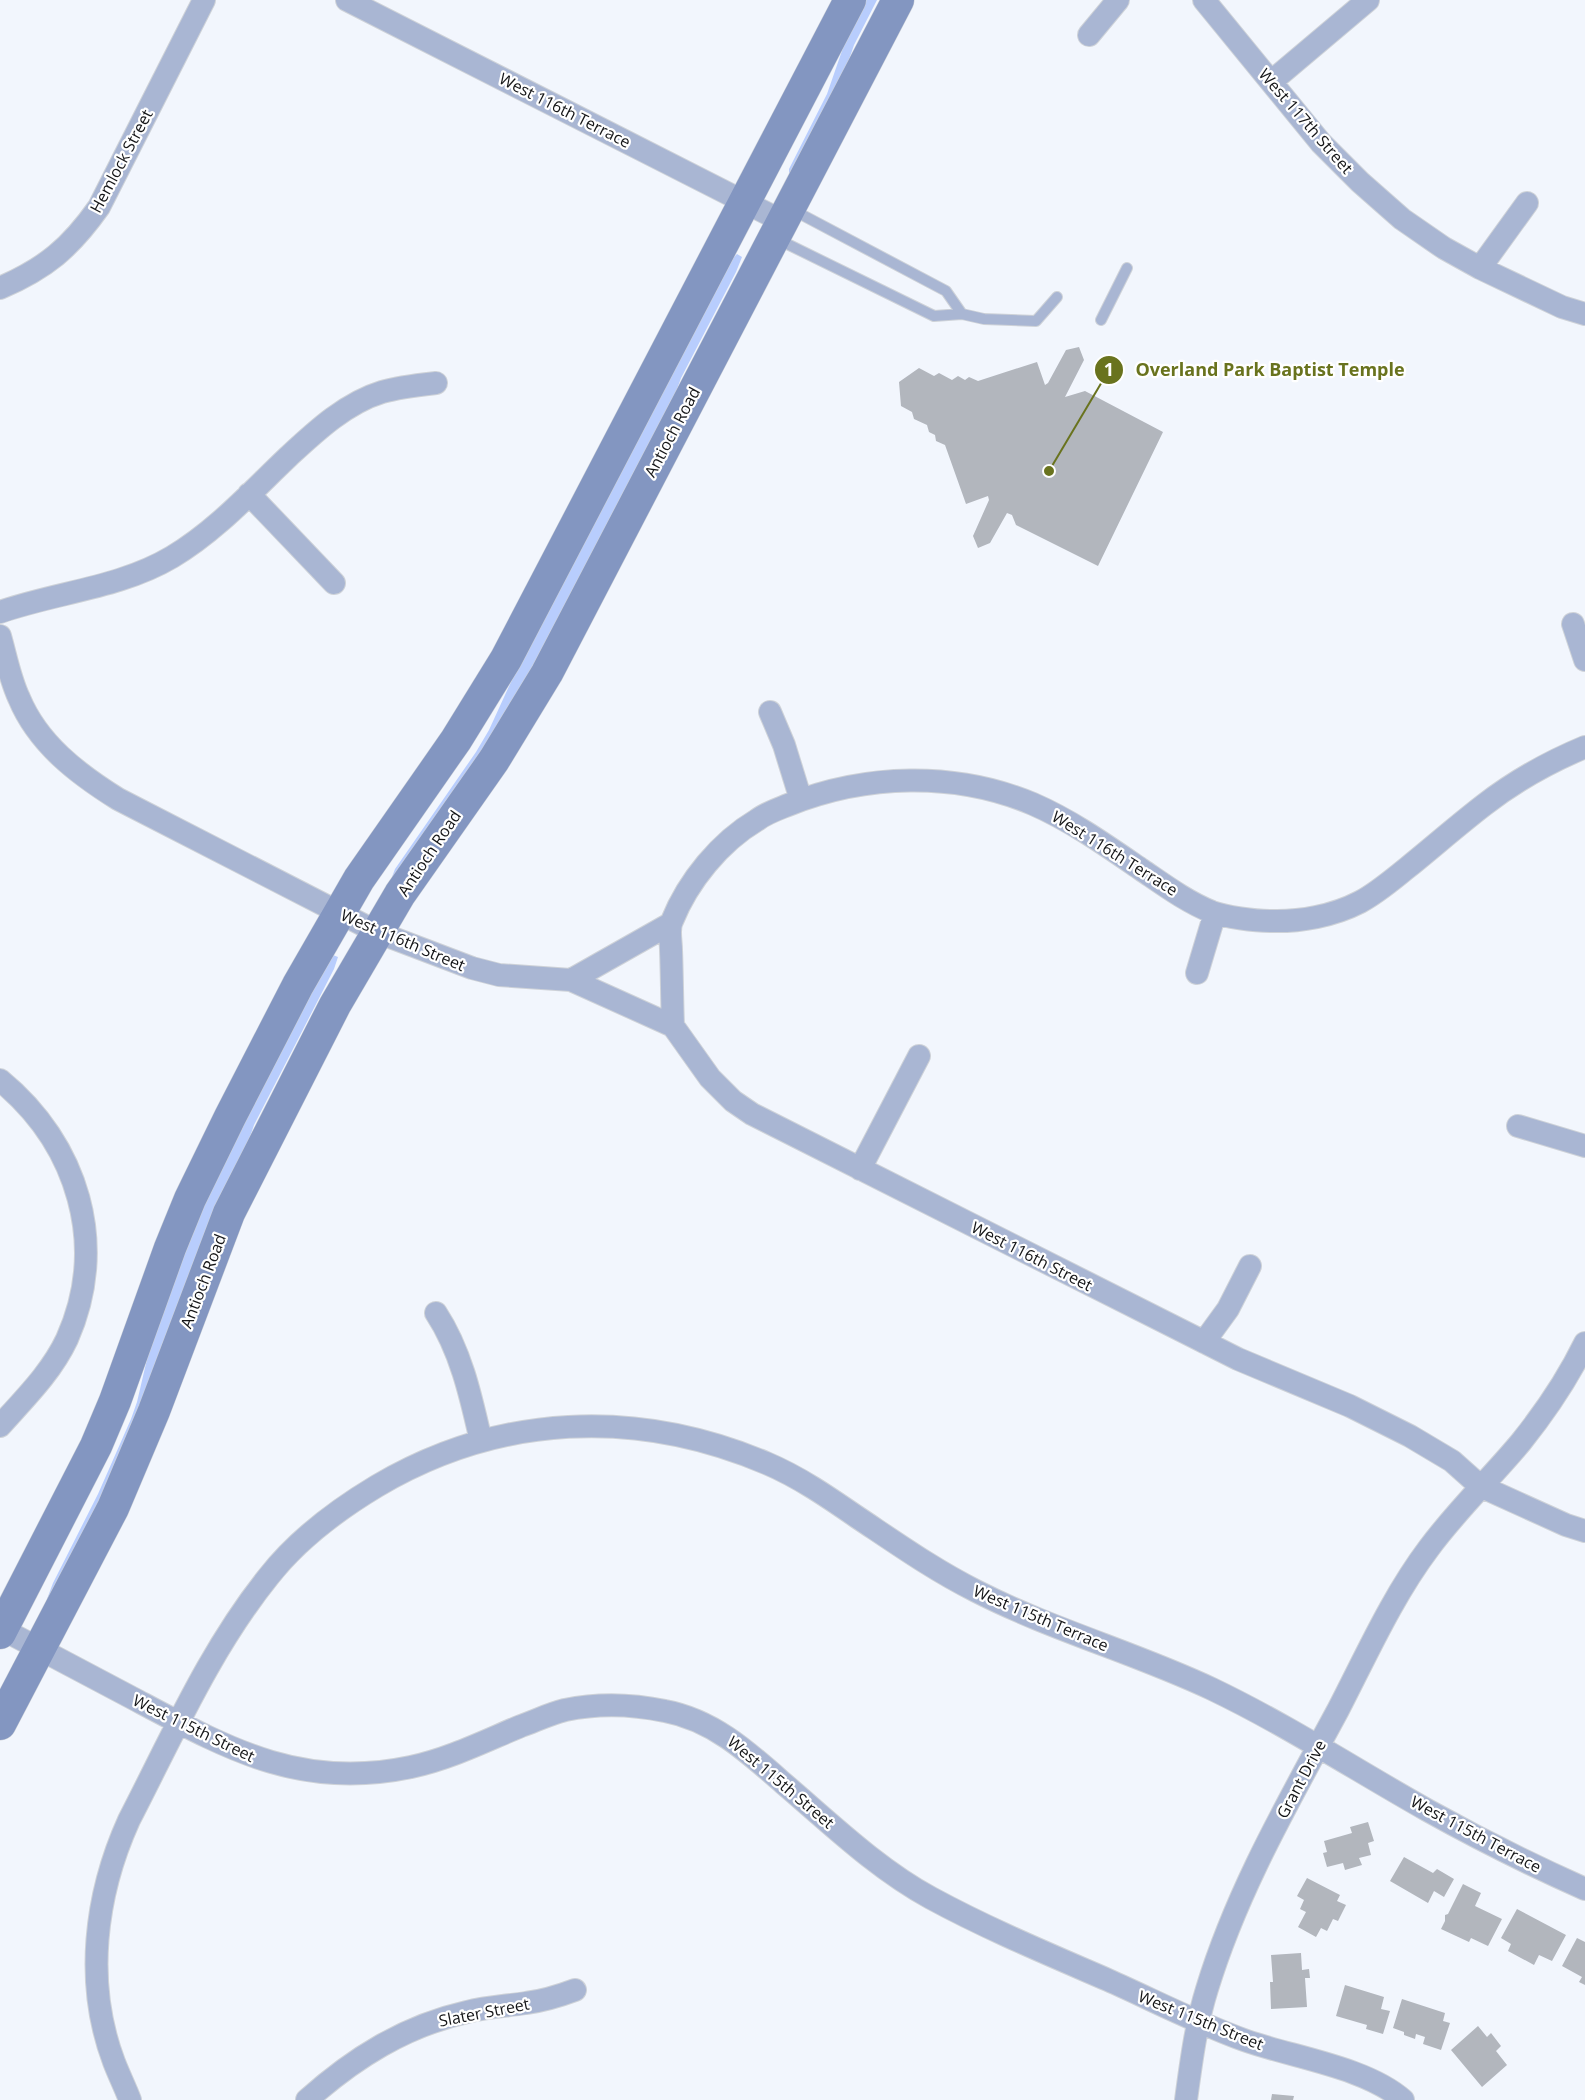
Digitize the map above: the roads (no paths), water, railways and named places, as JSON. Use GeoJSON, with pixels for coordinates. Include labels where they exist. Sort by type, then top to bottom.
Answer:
{"type":"FeatureCollection","features":[{"type":"Feature","properties":{"kind":"main road"},"geometry":{"type":"LineString","coordinates":[[1,1630],[96,1446],[115,1401],[170,1248],[208,1160],[298,985],[338,913],[463,730],[502,668],[850,0]]}},
{"type":"Feature","properties":{"kind":"main road","name":"Antioch Road"},"geometry":{"type":"LineString","coordinates":[[0,1724],[113,1508],[135,1459],[210,1259],[234,1204],[335,1005],[426,855],[494,760],[547,673],[898,0]]}},
{"type":"Feature","properties":{"kind":"street","name":"Hemlock Street"},"geometry":{"type":"LineString","coordinates":[[0,288],[28,276],[43,266],[83,229],[94,214],[204,0]]}},
{"type":"Feature","properties":{"kind":"street","name":"West 116th Terrace"},"geometry":{"type":"LineString","coordinates":[[347,0],[782,222]]}},
{"type":"Feature","properties":{"kind":"street"},"geometry":{"type":"LineString","coordinates":[[1089,34],[1118,0]]}},
{"type":"Feature","properties":{"kind":"street","name":"West 117th Street"},"geometry":{"type":"LineString","coordinates":[[1204,0],[1321,143],[1402,219],[1444,248],[1480,268],[1562,306],[1585,314]]}},
{"type":"Feature","properties":{"kind":"street"},"geometry":{"type":"LineString","coordinates":[[1272,81],[1368,0]]}},
{"type":"Feature","properties":{"kind":"street"},"geometry":{"type":"LineString","coordinates":[[1480,268],[1527,203]]}},
{"type":"Feature","properties":{"kind":"street"},"geometry":{"type":"LineString","coordinates":[[0,612],[136,575],[172,557],[206,533],[309,438],[359,402],[382,392],[436,383]]}},
{"type":"Feature","properties":{"kind":"street"},"geometry":{"type":"LineString","coordinates":[[249,494],[334,583]]}},
{"type":"Feature","properties":{"kind":"street"},"geometry":{"type":"LineString","coordinates":[[1573,624],[1585,660]]}},
{"type":"Feature","properties":{"kind":"street","name":"West 116th Street"},"geometry":{"type":"LineString","coordinates":[[0,636],[11,678],[28,715],[48,744],[87,779],[118,799],[377,933],[472,968],[499,975],[571,980],[673,1026],[710,1078],[733,1101],[752,1114],[1238,1359],[1350,1406],[1410,1436],[1452,1461],[1480,1486]]}},
{"type":"Feature","properties":{"kind":"street"},"geometry":{"type":"LineString","coordinates":[[770,712],[784,745],[801,800]]}},
{"type":"Feature","properties":{"kind":"street","name":"West 116th Terrace"},"geometry":{"type":"LineString","coordinates":[[670,924],[690,887],[710,860],[731,839],[757,820],[801,800],[831,790],[892,780],[937,780],[987,789],[1029,802],[1086,831],[1192,902],[1215,913],[1269,921],[1311,918],[1346,909],[1362,901],[1384,887],[1485,804],[1520,780],[1559,758],[1585,747]]}},
{"type":"Feature","properties":{"kind":"street"},"geometry":{"type":"LineString","coordinates":[[1197,973],[1215,913]]}},
{"type":"Feature","properties":{"kind":"street"},"geometry":{"type":"LineString","coordinates":[[571,980],[670,924],[673,1026]]}},
{"type":"Feature","properties":{"kind":"street"},"geometry":{"type":"LineString","coordinates":[[860,1169],[919,1056]]}},
{"type":"Feature","properties":{"kind":"street"},"geometry":{"type":"LineString","coordinates":[[0,1080],[20,1097],[41,1121],[72,1174],[78,1192],[86,1250],[81,1298],[66,1339],[38,1384],[0,1426]]}},
{"type":"Feature","properties":{"kind":"street"},"geometry":{"type":"LineString","coordinates":[[1518,1126],[1585,1146]]}},
{"type":"Feature","properties":{"kind":"street"},"geometry":{"type":"LineString","coordinates":[[1204,1342],[1228,1309],[1250,1266]]}},
{"type":"Feature","properties":{"kind":"street"},"geometry":{"type":"LineString","coordinates":[[436,1312],[447,1329],[458,1354],[481,1441]]}},
{"type":"Feature","properties":{"kind":"street","name":"Grant Drive"},"geometry":{"type":"LineString","coordinates":[[1186,2100],[1206,1991],[1223,1940],[1246,1884],[1318,1747],[1405,1585],[1428,1549],[1480,1486],[1521,1442],[1552,1399],[1585,1343]]}},
{"type":"Feature","properties":{"kind":"street","name":"West 115th Terrace"},"geometry":{"type":"LineString","coordinates":[[130,2100],[113,2060],[103,2021],[96,1977],[97,1932],[105,1887],[120,1840],[179,1723],[239,1614],[273,1571],[312,1532],[354,1500],[399,1473],[448,1451],[521,1431],[564,1427],[609,1427],[667,1432],[723,1446],[771,1465],[817,1490],[928,1565],[980,1593],[1211,1688],[1482,1840],[1585,1889]]}},
{"type":"Feature","properties":{"kind":"street"},"geometry":{"type":"LineString","coordinates":[[1480,1486],[1566,1525],[1585,1531]]}},
{"type":"Feature","properties":{"kind":"street","name":"West 115th Street"},"geometry":{"type":"LineString","coordinates":[[1,1630],[226,1747],[268,1763],[313,1772],[367,1774],[412,1767],[564,1711],[599,1706],[634,1706],[685,1716],[732,1739],[878,1863],[928,1897],[990,1928],[1242,2039],[1363,2076],[1392,2090],[1403,2100]]}},
{"type":"Feature","properties":{"kind":"street","name":"Slater Street"},"geometry":{"type":"LineString","coordinates":[[307,2100],[349,2065],[389,2040],[425,2024],[467,2012],[545,2000],[575,1990]]}},
{"type":"Feature","properties":{"kind":"lane"},"geometry":{"type":"LineString","coordinates":[[782,222],[934,316],[962,314],[984,319],[1035,321],[1057,297]]}},
{"type":"Feature","properties":{"kind":"lane"},"geometry":{"type":"LineString","coordinates":[[782,222],[946,291],[962,314]]}},
{"type":"Feature","properties":{"kind":"lane"},"geometry":{"type":"LineString","coordinates":[[1101,320],[1127,268]]}},
{"type":"Feature","properties":{"kind":"place","name":"Overland Park Baptist Temple"},"geometry":{"type":"Point","coordinates":[1049,471]}}]}
